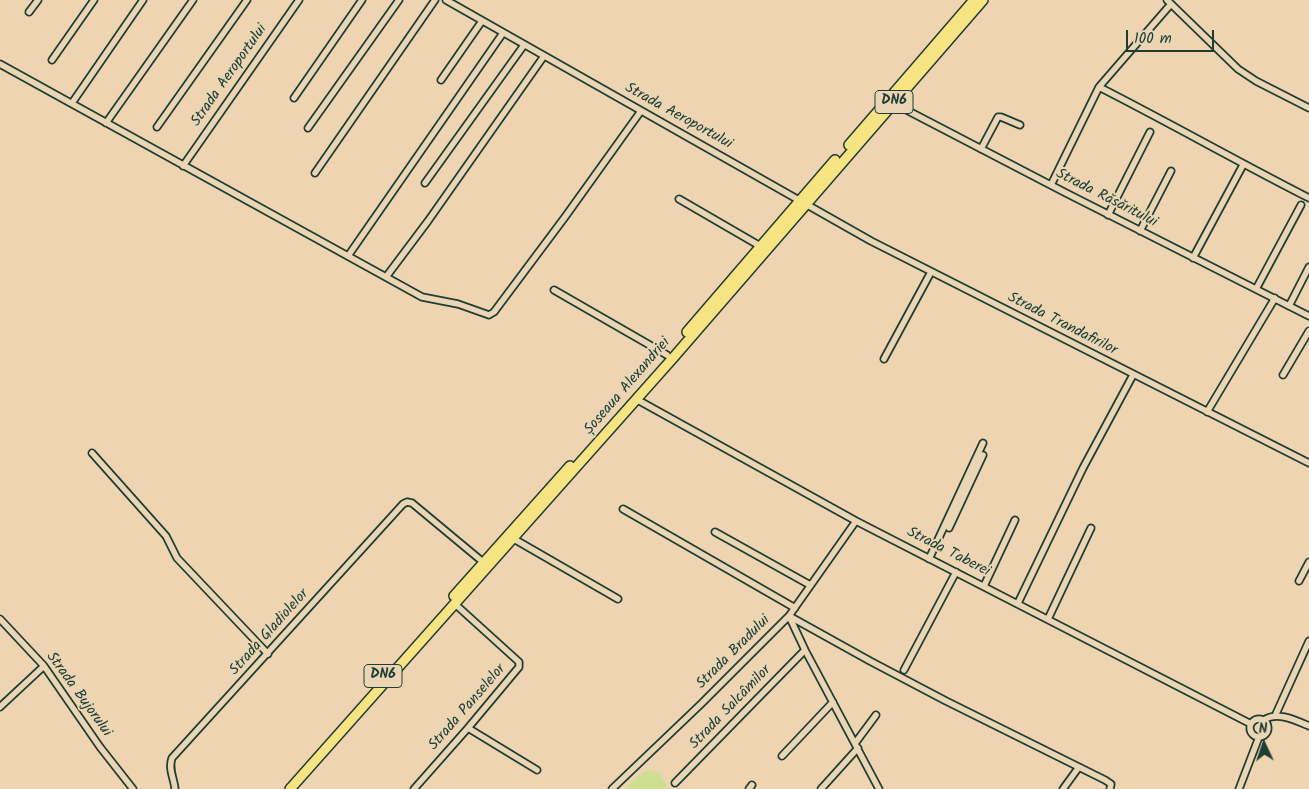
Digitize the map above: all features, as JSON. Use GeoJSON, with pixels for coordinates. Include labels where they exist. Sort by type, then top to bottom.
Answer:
{"type":"FeatureCollection","features":[{"type":"Feature","properties":{"kind":"highway","name":"Șoseaua Alexandriei"},"geometry":{"type":"LineString","coordinates":[[290,789],[636,400],[974,0]]}},
{"type":"Feature","properties":{"kind":"highway","name":"Șoseaua Alexandriei"},"geometry":{"type":"LineString","coordinates":[[282,789],[599,434],[760,246],[803,202],[893,103],[983,0]]}},
{"type":"Feature","properties":{"kind":"street"},"geometry":{"type":"LineString","coordinates":[[29,12],[38,0]]}},
{"type":"Feature","properties":{"kind":"street"},"geometry":{"type":"LineString","coordinates":[[52,60],[94,0]]}},
{"type":"Feature","properties":{"kind":"street"},"geometry":{"type":"LineString","coordinates":[[72,103],[144,0]]}},
{"type":"Feature","properties":{"kind":"street"},"geometry":{"type":"LineString","coordinates":[[106,123],[193,0]]}},
{"type":"Feature","properties":{"kind":"street","name":"Strada Aeroportului"},"geometry":{"type":"LineString","coordinates":[[157,127],[248,0]]}},
{"type":"Feature","properties":{"kind":"street","name":"Strada Aeroportului"},"geometry":{"type":"LineString","coordinates":[[183,166],[299,0]]}},
{"type":"Feature","properties":{"kind":"street"},"geometry":{"type":"LineString","coordinates":[[294,98],[362,0]]}},
{"type":"Feature","properties":{"kind":"street"},"geometry":{"type":"LineString","coordinates":[[308,128],[399,0]]}},
{"type":"Feature","properties":{"kind":"street"},"geometry":{"type":"LineString","coordinates":[[315,173],[435,0]]}},
{"type":"Feature","properties":{"kind":"street","name":"Strada Aeroportului"},"geometry":{"type":"LineString","coordinates":[[446,0],[803,202]]}},
{"type":"Feature","properties":{"kind":"street"},"geometry":{"type":"LineString","coordinates":[[1051,185],[1099,87],[1169,2],[1238,69],[1256,81],[1309,108]]}},
{"type":"Feature","properties":{"kind":"street"},"geometry":{"type":"LineString","coordinates":[[441,80],[482,21]]}},
{"type":"Feature","properties":{"kind":"street"},"geometry":{"type":"LineString","coordinates":[[348,256],[503,33]]}},
{"type":"Feature","properties":{"kind":"street"},"geometry":{"type":"LineString","coordinates":[[425,183],[524,45]]}},
{"type":"Feature","properties":{"kind":"street"},"geometry":{"type":"LineString","coordinates":[[386,277],[428,221],[544,56]]}},
{"type":"Feature","properties":{"kind":"street"},"geometry":{"type":"LineString","coordinates":[[0,64],[422,297],[458,304],[486,315],[492,314],[555,231],[641,110]]}},
{"type":"Feature","properties":{"kind":"street"},"geometry":{"type":"LineString","coordinates":[[1099,87],[1162,119],[1243,165],[1309,198]]}},
{"type":"Feature","properties":{"kind":"street","name":"Strada Răsăritului"},"geometry":{"type":"LineString","coordinates":[[893,103],[1309,316]]}},
{"type":"Feature","properties":{"kind":"street"},"geometry":{"type":"LineString","coordinates":[[981,149],[998,117],[1001,116],[1020,125]]}},
{"type":"Feature","properties":{"kind":"street"},"geometry":{"type":"LineString","coordinates":[[1108,214],[1150,132]]}},
{"type":"Feature","properties":{"kind":"street"},"geometry":{"type":"LineString","coordinates":[[1193,258],[1243,165]]}},
{"type":"Feature","properties":{"kind":"street"},"geometry":{"type":"LineString","coordinates":[[1140,231],[1171,171]]}},
{"type":"Feature","properties":{"kind":"street"},"geometry":{"type":"LineString","coordinates":[[679,199],[760,246]]}},
{"type":"Feature","properties":{"kind":"street","name":"Strada Trandafirilor"},"geometry":{"type":"LineString","coordinates":[[803,202],[931,272],[1309,463]]}},
{"type":"Feature","properties":{"kind":"street"},"geometry":{"type":"LineString","coordinates":[[1256,289],[1301,205]]}},
{"type":"Feature","properties":{"kind":"street"},"geometry":{"type":"LineString","coordinates":[[1289,306],[1309,267]]}},
{"type":"Feature","properties":{"kind":"street"},"geometry":{"type":"LineString","coordinates":[[884,359],[931,272]]}},
{"type":"Feature","properties":{"kind":"street"},"geometry":{"type":"LineString","coordinates":[[554,290],[667,355]]}},
{"type":"Feature","properties":{"kind":"street"},"geometry":{"type":"LineString","coordinates":[[1207,412],[1275,298]]}},
{"type":"Feature","properties":{"kind":"street"},"geometry":{"type":"LineString","coordinates":[[1283,375],[1309,331]]}},
{"type":"Feature","properties":{"kind":"street"},"geometry":{"type":"LineString","coordinates":[[1018,603],[1083,468],[1132,375]]}},
{"type":"Feature","properties":{"kind":"street","name":"Strada Taberei"},"geometry":{"type":"LineString","coordinates":[[636,400],[856,521],[1251,724]]}},
{"type":"Feature","properties":{"kind":"street"},"geometry":{"type":"LineString","coordinates":[[931,560],[983,444]]}},
{"type":"Feature","properties":{"kind":"street"},"geometry":{"type":"LineString","coordinates":[[92,453],[166,536],[177,558],[268,654]]}},
{"type":"Feature","properties":{"kind":"street"},"geometry":{"type":"LineString","coordinates":[[931,560],[983,455]]}},
{"type":"Feature","properties":{"kind":"street","name":"Strada Gladiolelor"},"geometry":{"type":"LineString","coordinates":[[175,789],[170,771],[172,758],[403,504],[407,502],[412,503],[483,562]]}},
{"type":"Feature","properties":{"kind":"street"},"geometry":{"type":"LineString","coordinates":[[623,509],[795,608]]}},
{"type":"Feature","properties":{"kind":"street"},"geometry":{"type":"LineString","coordinates":[[984,586],[1015,520]]}},
{"type":"Feature","properties":{"kind":"street","name":"Strada Bradului"},"geometry":{"type":"LineString","coordinates":[[612,789],[789,616],[856,521]]}},
{"type":"Feature","properties":{"kind":"street"},"geometry":{"type":"LineString","coordinates":[[1048,619],[1091,528]]}},
{"type":"Feature","properties":{"kind":"street"},"geometry":{"type":"LineString","coordinates":[[715,532],[810,586]]}},
{"type":"Feature","properties":{"kind":"street"},"geometry":{"type":"LineString","coordinates":[[514,539],[618,599]]}},
{"type":"Feature","properties":{"kind":"street"},"geometry":{"type":"LineString","coordinates":[[1299,581],[1309,562]]}},
{"type":"Feature","properties":{"kind":"street"},"geometry":{"type":"LineString","coordinates":[[904,670],[956,572]]}},
{"type":"Feature","properties":{"kind":"street","name":"Strada Panselelor"},"geometry":{"type":"LineString","coordinates":[[414,789],[518,670],[520,664],[455,604]]}},
{"type":"Feature","properties":{"kind":"street"},"geometry":{"type":"LineString","coordinates":[[789,616],[805,650],[880,789]]}},
{"type":"Feature","properties":{"kind":"street"},"geometry":{"type":"LineString","coordinates":[[789,616],[946,701],[1109,782],[1110,789]]}},
{"type":"Feature","properties":{"kind":"street","name":"Strada Bujorului"},"geometry":{"type":"LineString","coordinates":[[0,619],[44,666],[132,789]]}},
{"type":"Feature","properties":{"kind":"street"},"geometry":{"type":"LineString","coordinates":[[1276,716],[1309,641]]}},
{"type":"Feature","properties":{"kind":"street","name":"Strada Salcâmilor"},"geometry":{"type":"LineString","coordinates":[[674,784],[805,650]]}},
{"type":"Feature","properties":{"kind":"street"},"geometry":{"type":"LineString","coordinates":[[0,707],[44,666]]}},
{"type":"Feature","properties":{"kind":"street"},"geometry":{"type":"LineString","coordinates":[[782,756],[833,702]]}},
{"type":"Feature","properties":{"kind":"street"},"geometry":{"type":"LineString","coordinates":[[821,789],[857,745],[876,716]]}},
{"type":"Feature","properties":{"kind":"street"},"geometry":{"type":"LineString","coordinates":[[1264,720],[1268,729],[1264,736],[1254,735],[1251,731],[1251,724],[1257,720],[1276,716],[1290,718],[1309,726]]}},
{"type":"Feature","properties":{"kind":"street"},"geometry":{"type":"LineString","coordinates":[[468,728],[537,770]]}},
{"type":"Feature","properties":{"kind":"street"},"geometry":{"type":"LineString","coordinates":[[1239,789],[1259,737]]}},
{"type":"Feature","properties":{"kind":"street"},"geometry":{"type":"LineString","coordinates":[[1063,789],[1079,767]]}},
{"type":"Feature","properties":{"kind":"green space"},"geometry":{"type":"Polygon","coordinates":[[[648,770],[660,773],[668,789],[624,789],[640,774],[648,770]]]}}]}
